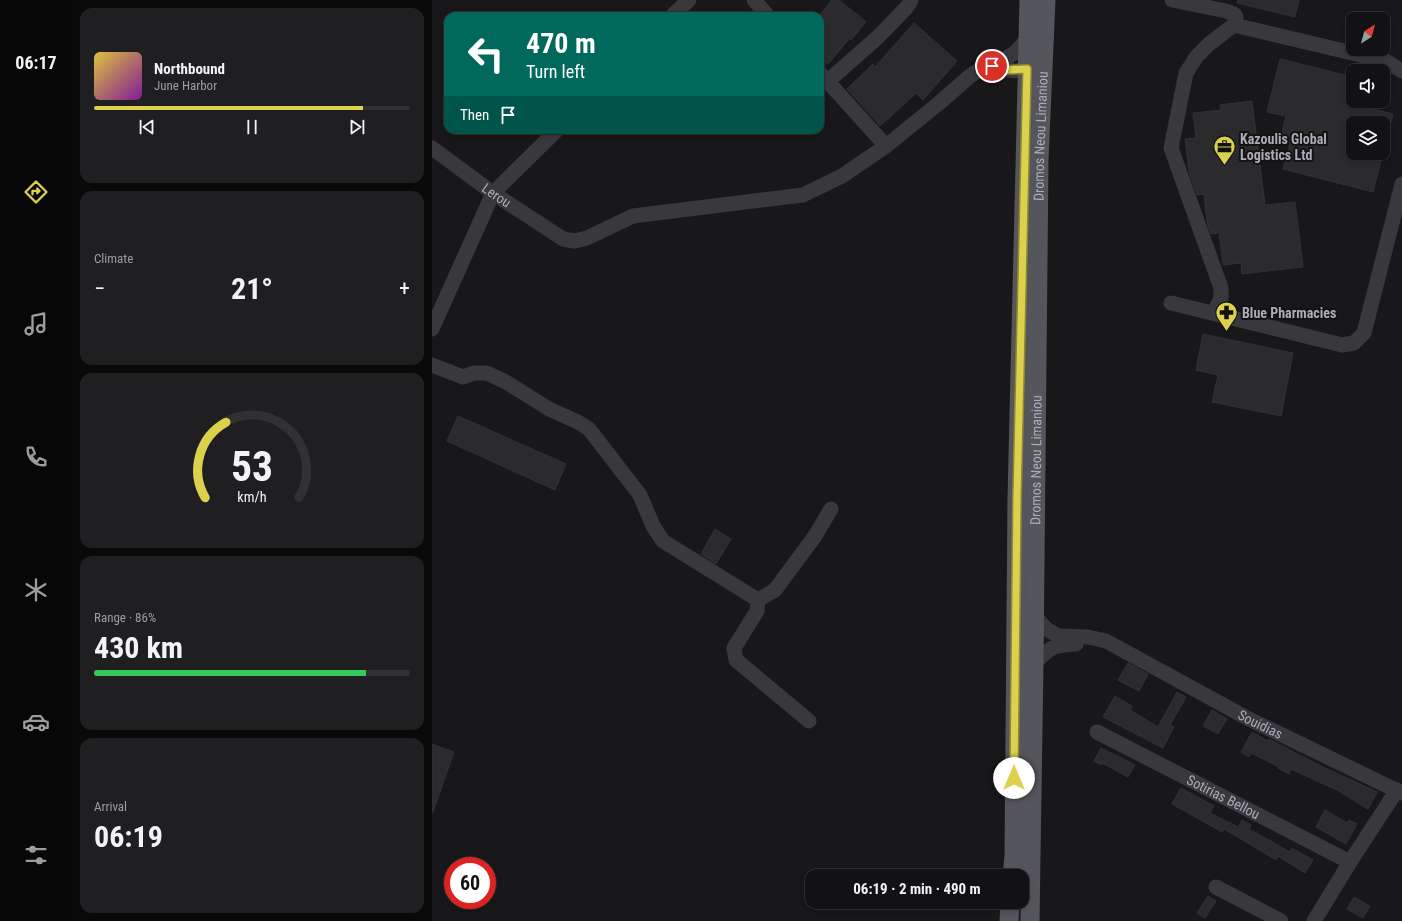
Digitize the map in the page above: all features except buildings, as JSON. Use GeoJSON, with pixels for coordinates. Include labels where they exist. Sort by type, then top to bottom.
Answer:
{"type":"FeatureCollection","features":[{"type":"Feature","properties":{"kind":"main road","name":"Dromos Neou Limaniou"},"geometry":{"type":"LineString","coordinates":[[1029,0],[1036,35],[1039,160],[1030,921]]}},
{"type":"Feature","properties":{"kind":"main road","name":"Dromos Neou Limaniou"},"geometry":{"type":"LineString","coordinates":[[1013,869],[1017,498],[1027,69],[1046,0]]}},
{"type":"Feature","properties":{"kind":"main road"},"geometry":{"type":"LineString","coordinates":[[1009,921],[1010,909]]}},
{"type":"Feature","properties":{"kind":"street"},"geometry":{"type":"LineString","coordinates":[[676,12],[689,0]]}},
{"type":"Feature","properties":{"kind":"street"},"geometry":{"type":"LineString","coordinates":[[754,0],[764,12]]}},
{"type":"Feature","properties":{"kind":"street"},"geometry":{"type":"LineString","coordinates":[[911,0],[907,8],[878,37],[824,77],[886,146],[970,76],[982,68],[992,66],[1016,52],[1036,35]]}},
{"type":"Feature","properties":{"kind":"street"},"geometry":{"type":"LineString","coordinates":[[1172,0],[1234,14],[1236,17],[1234,25],[1209,44],[1197,56],[1186,73],[1171,148],[1220,288],[1222,299],[1213,314]]}},
{"type":"Feature","properties":{"kind":"street"},"geometry":{"type":"LineString","coordinates":[[1234,25],[1386,61],[1402,71]]}},
{"type":"Feature","properties":{"kind":"street"},"geometry":{"type":"LineString","coordinates":[[992,66],[1003,70],[1027,69]]}},
{"type":"Feature","properties":{"kind":"street"},"geometry":{"type":"LineString","coordinates":[[432,329],[493,193],[553,134]]}},
{"type":"Feature","properties":{"kind":"street","name":"Lerou"},"geometry":{"type":"LineString","coordinates":[[432,148],[493,193],[563,240],[575,241],[587,238],[633,216],[803,195],[842,176],[886,146]]}},
{"type":"Feature","properties":{"kind":"street"},"geometry":{"type":"LineString","coordinates":[[1171,303],[1342,345],[1354,342],[1364,333],[1402,184]]}},
{"type":"Feature","properties":{"kind":"street"},"geometry":{"type":"LineString","coordinates":[[432,365],[463,377],[487,372],[549,409],[578,422],[589,429],[640,495],[653,526],[663,540],[758,600]]}},
{"type":"Feature","properties":{"kind":"street"},"geometry":{"type":"LineString","coordinates":[[758,600],[764,598],[775,590],[798,559],[831,509]]}},
{"type":"Feature","properties":{"kind":"street"},"geometry":{"type":"LineString","coordinates":[[758,600],[757,611],[734,648],[736,660],[809,721]]}},
{"type":"Feature","properties":{"kind":"street","name":"Souidias"},"geometry":{"type":"LineString","coordinates":[[1034,615],[1046,629],[1059,636],[1088,637],[1106,641],[1249,719],[1399,791]]}},
{"type":"Feature","properties":{"kind":"street","name":"Souidias"},"geometry":{"type":"LineString","coordinates":[[1034,664],[1047,650],[1059,645],[1086,644],[1122,650]]}},
{"type":"Feature","properties":{"kind":"street","name":"Sotirias Bellou"},"geometry":{"type":"LineString","coordinates":[[1097,732],[1350,862]]}},
{"type":"Feature","properties":{"kind":"street"},"geometry":{"type":"LineString","coordinates":[[1314,921],[1350,862],[1399,791]]}},
{"type":"Feature","properties":{"kind":"street"},"geometry":{"type":"LineString","coordinates":[[1216,887],[1281,921]]}},
{"type":"Feature","properties":{"kind":"place","name":"Kazoulis Global Logistics Ltd"},"geometry":{"type":"Point","coordinates":[1224,166]}},
{"type":"Feature","properties":{"kind":"place","name":"Blue Pharmacies"},"geometry":{"type":"Point","coordinates":[1227,332]}},
{"type":"Feature","properties":{"kind":"route"},"geometry":{"type":"LineString","coordinates":[[992,66],[1003,70],[1027,69],[1017,498],[1014,778]]}}]}
